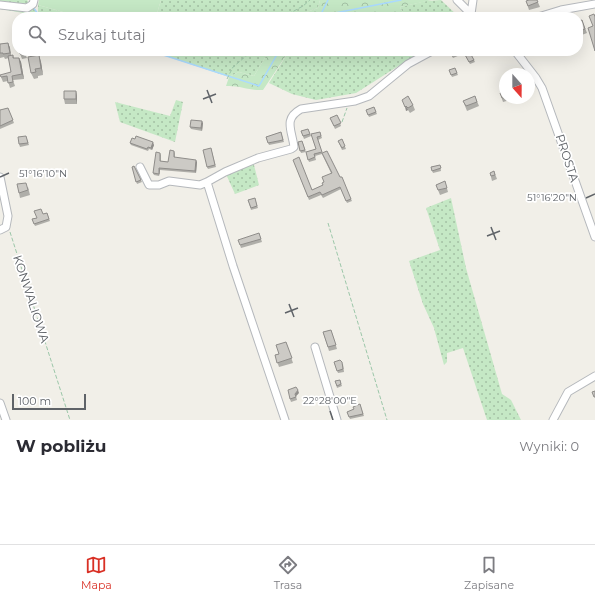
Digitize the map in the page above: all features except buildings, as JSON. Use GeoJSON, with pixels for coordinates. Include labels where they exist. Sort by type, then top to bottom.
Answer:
{"type":"FeatureCollection","features":[{"type":"Feature","properties":{"kind":"street"},"geometry":{"type":"LineString","coordinates":[[0,5],[27,8],[33,4],[34,0]]}},
{"type":"Feature","properties":{"kind":"street"},"geometry":{"type":"LineString","coordinates":[[457,0],[469,12]]}},
{"type":"Feature","properties":{"kind":"street"},"geometry":{"type":"LineString","coordinates":[[472,12],[473,0]]}},
{"type":"Feature","properties":{"kind":"street"},"geometry":{"type":"LineString","coordinates":[[554,12],[595,4]]}},
{"type":"Feature","properties":{"kind":"street"},"geometry":{"type":"LineString","coordinates":[[140,167],[148,185],[159,185],[169,181],[200,185],[225,172],[294,147],[290,118],[294,113],[301,109],[355,101],[369,96],[408,64],[423,56]]}},
{"type":"Feature","properties":{"kind":"street","name":"PROSTA"},"geometry":{"type":"LineString","coordinates":[[518,56],[536,78],[556,124],[595,237]]}},
{"type":"Feature","properties":{"kind":"street"},"geometry":{"type":"LineString","coordinates":[[0,177],[8,216],[8,224],[0,230]]}},
{"type":"Feature","properties":{"kind":"street"},"geometry":{"type":"LineString","coordinates":[[207,182],[233,266],[285,420]]}},
{"type":"Feature","properties":{"kind":"street"},"geometry":{"type":"LineString","coordinates":[[315,347],[337,420]]}},
{"type":"Feature","properties":{"kind":"street"},"geometry":{"type":"LineString","coordinates":[[553,420],[568,392],[595,376]]}},
{"type":"Feature","properties":{"kind":"street"},"geometry":{"type":"LineString","coordinates":[[0,403],[6,420]]}},
{"type":"Feature","properties":{"kind":"path"},"geometry":{"type":"LineString","coordinates":[[292,12],[310,0]]}},
{"type":"Feature","properties":{"kind":"path"},"geometry":{"type":"LineString","coordinates":[[228,79],[233,67],[246,56]]}},
{"type":"Feature","properties":{"kind":"path"},"geometry":{"type":"LineString","coordinates":[[342,122],[347,109],[355,101]]}},
{"type":"Feature","properties":{"kind":"path"},"geometry":{"type":"LineString","coordinates":[[328,223],[387,420]]}},
{"type":"Feature","properties":{"kind":"path","name":"KONWALIOWA"},"geometry":{"type":"LineString","coordinates":[[8,224],[70,420]]}},
{"type":"Feature","properties":{"kind":"green space"},"geometry":{"type":"Polygon","coordinates":[[[0,0],[27,0],[36,12],[18,12],[0,9],[0,0]]]}},
{"type":"Feature","properties":{"kind":"green space"},"geometry":{"type":"Polygon","coordinates":[[[39,0],[161,0],[157,12],[63,12],[38,5],[39,0]]]}},
{"type":"Feature","properties":{"kind":"green space"},"geometry":{"type":"Polygon","coordinates":[[[161,0],[320,0],[318,8],[306,12],[157,12],[161,0]]]}},
{"type":"Feature","properties":{"kind":"green space"},"geometry":{"type":"Polygon","coordinates":[[[320,0],[432,0],[400,7],[402,12],[306,12],[318,8],[320,0]]]}},
{"type":"Feature","properties":{"kind":"green space"},"geometry":{"type":"Polygon","coordinates":[[[441,0],[454,12],[402,12],[400,7],[426,1],[441,0]]]}},
{"type":"Feature","properties":{"kind":"green space"},"geometry":{"type":"Polygon","coordinates":[[[38,5],[63,12],[38,12],[38,5]]]}},
{"type":"Feature","properties":{"kind":"green space"},"geometry":{"type":"Polygon","coordinates":[[[166,56],[266,56],[254,76],[239,72],[229,77],[166,56]]]}},
{"type":"Feature","properties":{"kind":"green space"},"geometry":{"type":"Polygon","coordinates":[[[266,56],[286,56],[263,90],[226,86],[229,77],[239,72],[254,76],[266,56]]]}},
{"type":"Feature","properties":{"kind":"green space"},"geometry":{"type":"Polygon","coordinates":[[[286,56],[414,56],[356,93],[316,100],[292,94],[269,83],[286,56]]]}},
{"type":"Feature","properties":{"kind":"green space"},"geometry":{"type":"Polygon","coordinates":[[[176,100],[183,102],[175,142],[120,122],[115,102],[170,116],[176,100]]]}},
{"type":"Feature","properties":{"kind":"green space"},"geometry":{"type":"Polygon","coordinates":[[[253,161],[259,185],[235,194],[225,172],[253,161]]]}},
{"type":"Feature","properties":{"kind":"green space"},"geometry":{"type":"Polygon","coordinates":[[[451,198],[466,268],[502,394],[511,400],[521,420],[487,420],[463,348],[447,353],[447,362],[444,365],[434,328],[423,304],[409,261],[440,250],[426,208],[451,198]]]}},
{"type":"Feature","properties":{"kind":"waterway"},"geometry":{"type":"LineString","coordinates":[[322,12],[328,0]]}},
{"type":"Feature","properties":{"kind":"waterway"},"geometry":{"type":"LineString","coordinates":[[340,12],[401,0]]}},
{"type":"Feature","properties":{"kind":"waterway"},"geometry":{"type":"LineString","coordinates":[[33,7],[37,12]]}},
{"type":"Feature","properties":{"kind":"waterway"},"geometry":{"type":"LineString","coordinates":[[166,56],[259,86],[276,56]]}}]}
